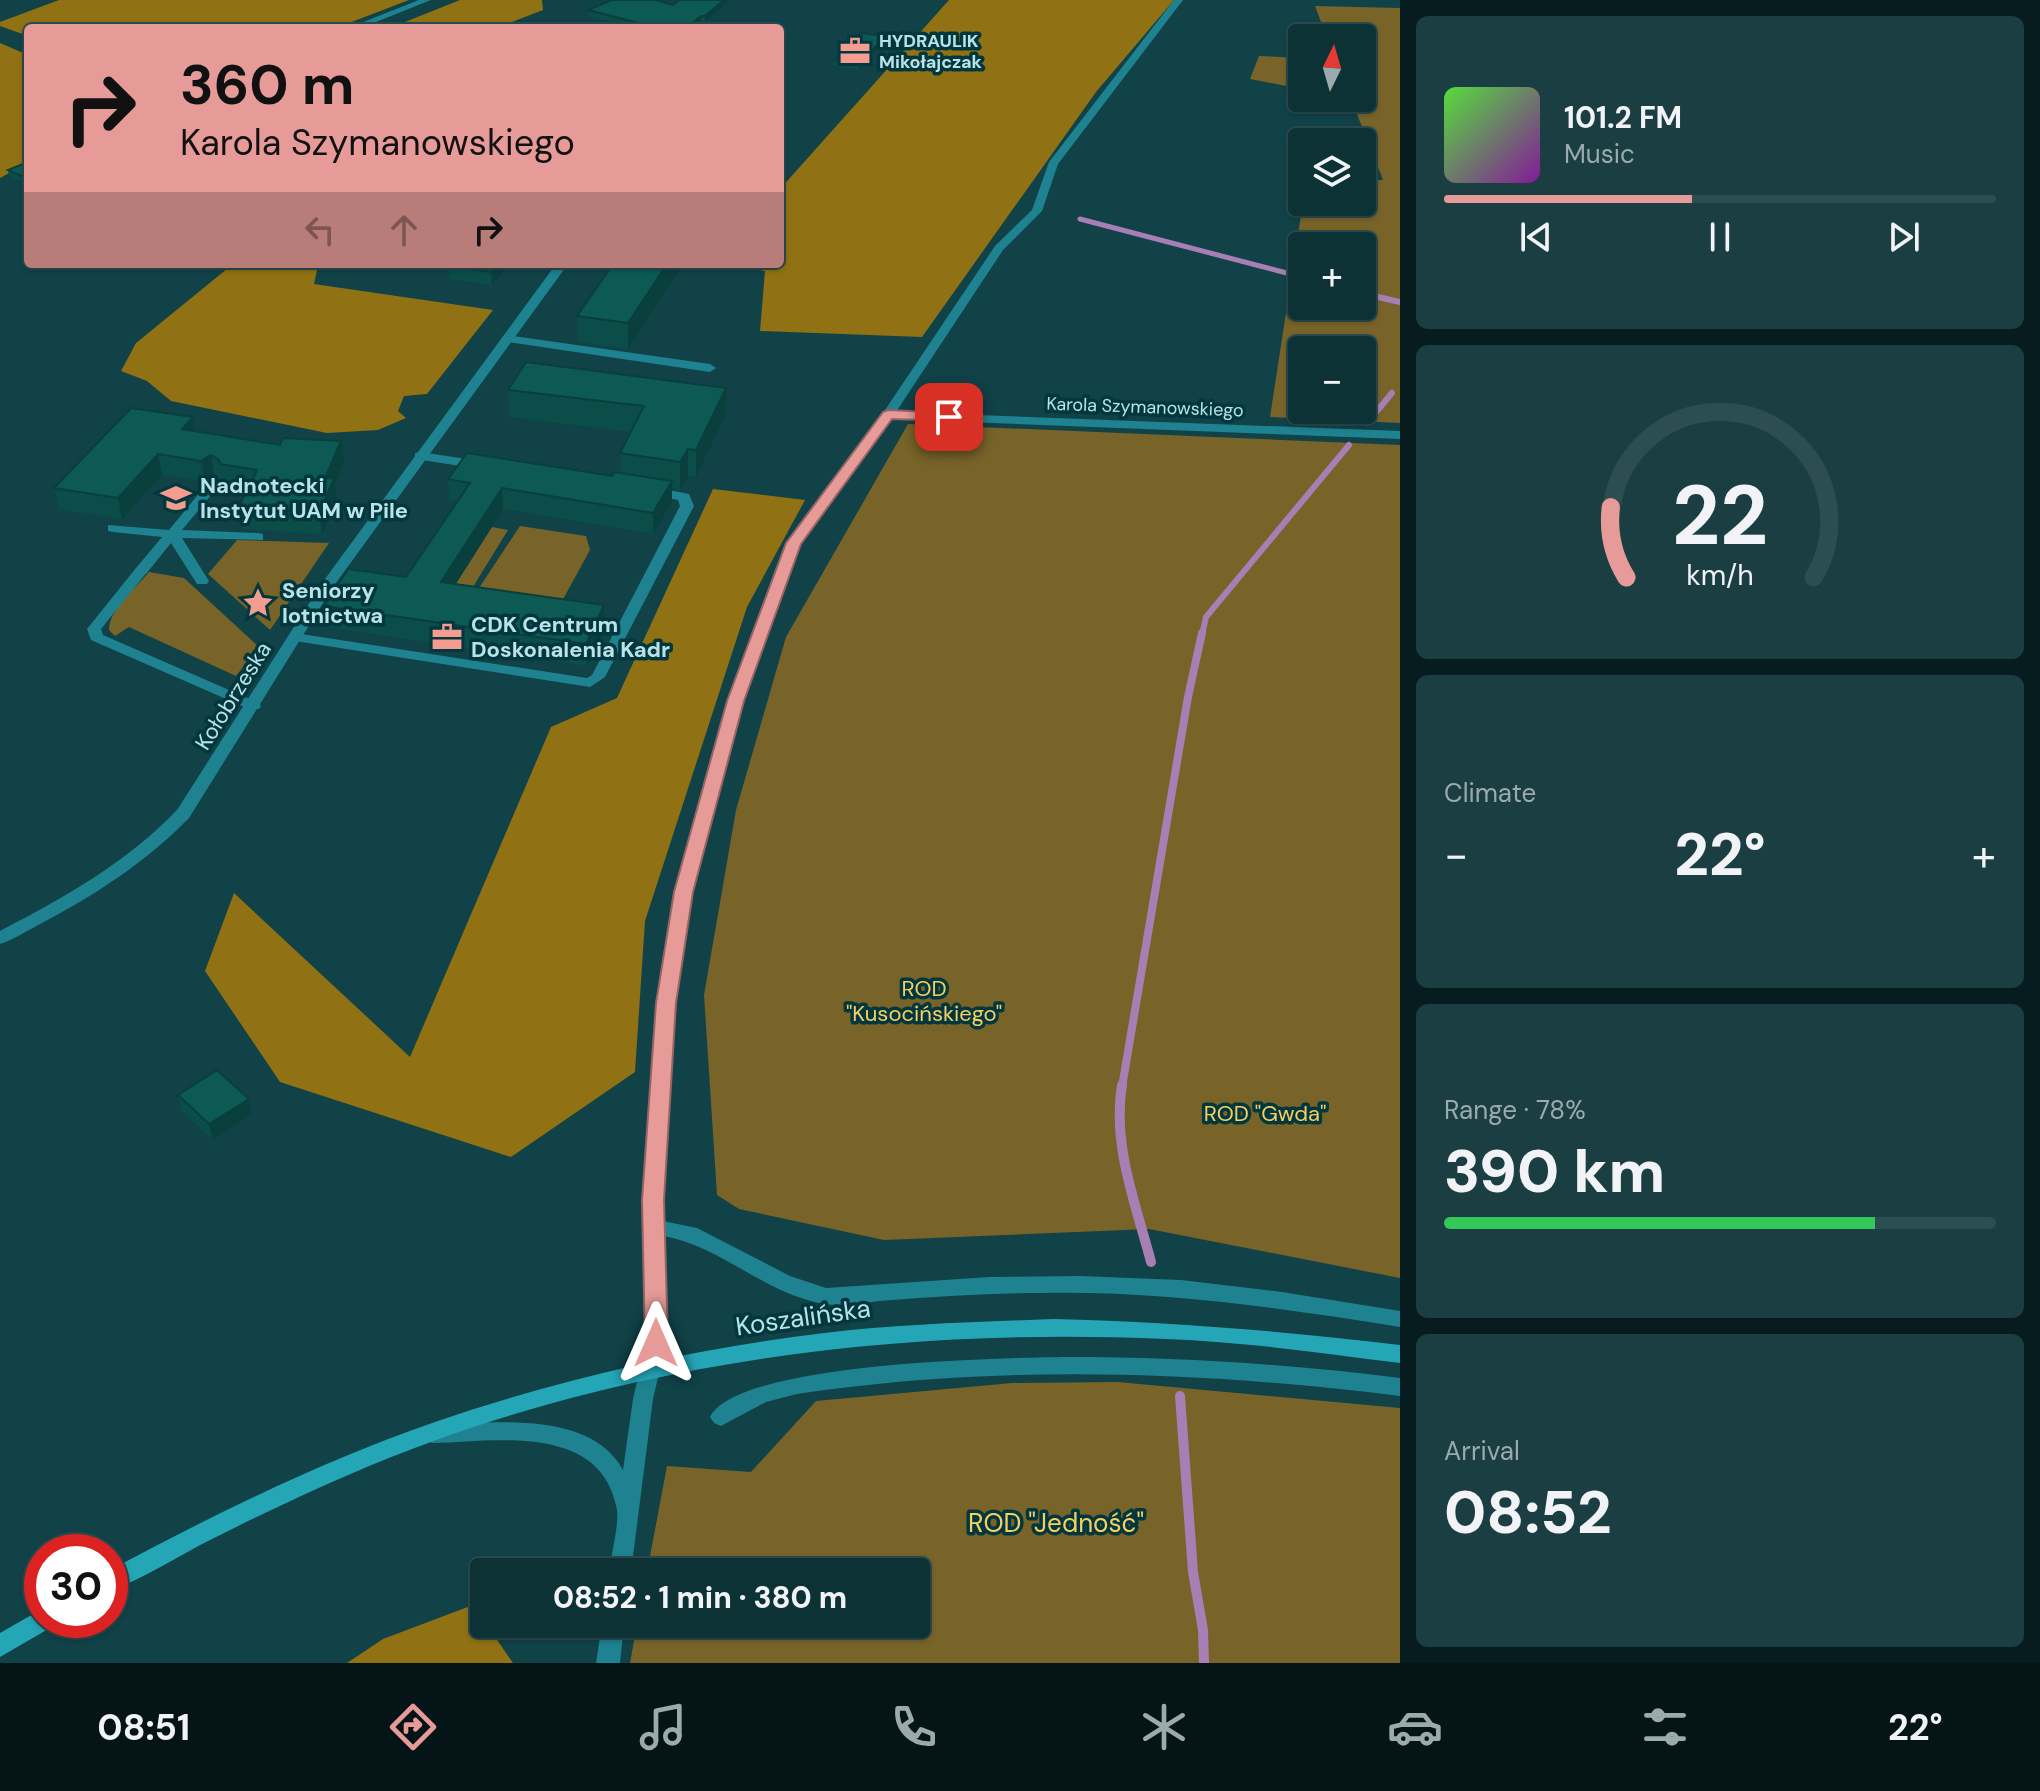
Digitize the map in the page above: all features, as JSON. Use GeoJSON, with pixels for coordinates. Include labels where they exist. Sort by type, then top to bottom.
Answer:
{"type":"FeatureCollection","features":[{"type":"Feature","properties":{"kind":"street"},"geometry":{"type":"LineString","coordinates":[[364,24],[427,0]]}},
{"type":"Feature","properties":{"kind":"street"},"geometry":{"type":"LineString","coordinates":[[622,1558],[643,1399],[656,1343],[656,1227],[653,1200],[666,1003],[683,892],[735,701],[794,543],[888,415],[999,248],[1037,211],[1053,164],[1179,0]]}},
{"type":"Feature","properties":{"kind":"street","name":"Kołobrzeska"},"geometry":{"type":"LineString","coordinates":[[0,938],[103,882],[164,836],[183,814],[295,637],[420,456],[559,268]]}},
{"type":"Feature","properties":{"kind":"street"},"geometry":{"type":"LineString","coordinates":[[506,339],[710,368]]}},
{"type":"Feature","properties":{"kind":"street","name":"Karola Szymanowskiego"},"geometry":{"type":"LineString","coordinates":[[888,415],[1400,435]]}},
{"type":"Feature","properties":{"kind":"street"},"geometry":{"type":"LineString","coordinates":[[420,456],[490,466]]}},
{"type":"Feature","properties":{"kind":"street"},"geometry":{"type":"LineString","coordinates":[[215,483],[94,629],[96,637],[254,706]]}},
{"type":"Feature","properties":{"kind":"street"},"geometry":{"type":"LineString","coordinates":[[295,637],[590,683],[598,677],[687,506],[684,497],[632,488]]}},
{"type":"Feature","properties":{"kind":"street"},"geometry":{"type":"LineString","coordinates":[[113,528],[258,537]]}},
{"type":"Feature","properties":{"kind":"street"},"geometry":{"type":"LineString","coordinates":[[172,534],[202,581]]}},
{"type":"Feature","properties":{"kind":"street"},"geometry":{"type":"LineString","coordinates":[[656,1227],[690,1233],[783,1282],[826,1296],[989,1285],[1080,1284],[1210,1291],[1400,1319]]}},
{"type":"Feature","properties":{"kind":"street","name":"Koszalińska"},"geometry":{"type":"LineString","coordinates":[[128,1571],[293,1489],[431,1434],[550,1395],[650,1369],[808,1342],[994,1326],[1101,1327],[1253,1335],[1400,1354]]}},
{"type":"Feature","properties":{"kind":"street"},"geometry":{"type":"LineString","coordinates":[[721,1417],[761,1395],[820,1383],[922,1371],[1149,1367],[1262,1373],[1400,1387]]}},
{"type":"Feature","properties":{"kind":"street"},"geometry":{"type":"LineString","coordinates":[[431,1434],[496,1432],[578,1440],[599,1455],[611,1470],[628,1511]]}},
{"type":"Feature","properties":{"kind":"street"},"geometry":{"type":"LineString","coordinates":[[0,1646],[24,1631]]}},
{"type":"Feature","properties":{"kind":"street"},"geometry":{"type":"LineString","coordinates":[[608,1663],[611,1638]]}},
{"type":"Feature","properties":{"kind":"green space"},"geometry":{"type":"Polygon","coordinates":[[[1315,6],[1400,8],[1400,423],[1376,422],[1376,336],[1288,336],[1288,418],[1270,417],[1288,300],[1288,320],[1376,320],[1376,232],[1298,232],[1301,216],[1376,216],[1376,180],[1383,180],[1376,162],[1376,128],[1362,128],[1356,112],[1376,112],[1376,24],[1322,24],[1315,6]]]}},
{"type":"Feature","properties":{"kind":"green space"},"geometry":{"type":"Polygon","coordinates":[[[1259,56],[1288,57],[1288,86],[1250,79],[1259,56]]]}},
{"type":"Feature","properties":{"kind":"green space","name":"ROD \"Kusocińskiego\""},"geometry":{"type":"Polygon","coordinates":[[[908,424],[1400,445],[1400,1278],[1149,1229],[884,1240],[739,1209],[717,1195],[704,995],[736,810],[786,637],[908,424]]]}},
{"type":"Feature","properties":{"kind":"green space"},"geometry":{"type":"Polygon","coordinates":[[[520,526],[586,536],[590,550],[561,603],[477,591],[520,526]]]}},
{"type":"Feature","properties":{"kind":"green space"},"geometry":{"type":"Polygon","coordinates":[[[492,527],[508,530],[468,595],[445,601],[492,527]]]}},
{"type":"Feature","properties":{"kind":"green space"},"geometry":{"type":"Polygon","coordinates":[[[237,540],[329,543],[270,630],[208,574],[237,540]]]}},
{"type":"Feature","properties":{"kind":"green space"},"geometry":{"type":"Polygon","coordinates":[[[149,572],[184,578],[259,647],[236,676],[129,627],[115,636],[109,630],[113,614],[149,572]]]}},
{"type":"Feature","properties":{"kind":"green space","name":"ROD \"Jedność\""},"geometry":{"type":"Polygon","coordinates":[[[1118,1382],[1400,1408],[1400,1663],[630,1663],[634,1638],[930,1638],[930,1558],[650,1558],[667,1466],[751,1472],[816,1401],[1012,1383],[1118,1382]]]}},
{"type":"Feature","properties":{"kind":"shaded area"},"geometry":{"type":"Polygon","coordinates":[[[59,0],[409,0],[346,24],[24,24],[24,35],[0,26],[0,22],[59,0]]]}},
{"type":"Feature","properties":{"kind":"shaded area"},"geometry":{"type":"Polygon","coordinates":[[[460,0],[542,0],[543,10],[506,24],[400,24],[460,0]]]}},
{"type":"Feature","properties":{"kind":"shaded area"},"geometry":{"type":"Polygon","coordinates":[[[949,0],[1174,0],[1096,92],[922,337],[760,331],[765,271],[749,268],[784,268],[784,185],[949,0]]]}},
{"type":"Feature","properties":{"kind":"shaded area"},"geometry":{"type":"Polygon","coordinates":[[[0,43],[24,53],[24,165],[0,178],[0,43]]]}},
{"type":"Feature","properties":{"kind":"shaded area"},"geometry":{"type":"Polygon","coordinates":[[[228,268],[343,268],[317,270],[314,284],[493,310],[427,394],[404,396],[398,411],[406,418],[378,430],[327,433],[171,401],[147,381],[121,371],[136,343],[228,268]]]}},
{"type":"Feature","properties":{"kind":"shaded area"},"geometry":{"type":"Polygon","coordinates":[[[713,489],[805,500],[747,607],[645,921],[635,1072],[511,1157],[280,1082],[205,971],[234,893],[410,1057],[551,727],[617,698],[713,489]]]}},
{"type":"Feature","properties":{"kind":"shaded area"},"geometry":{"type":"Polygon","coordinates":[[[470,1606],[470,1638],[496,1638],[513,1663],[347,1663],[383,1639],[470,1606]]]}},
{"type":"Feature","properties":{"kind":"building"},"geometry":{"type":"Polygon","coordinates":[[[612,0],[656,0],[673,5],[679,0],[724,0],[691,24],[642,24],[588,10],[612,0]]]}},
{"type":"Feature","properties":{"kind":"building","name":"HYDRAULIK Mikołajczak"},"geometry":{"type":"Polygon","coordinates":[[[860,33],[885,36],[860,64],[834,60],[860,33]]]}},
{"type":"Feature","properties":{"kind":"building"},"geometry":{"type":"Polygon","coordinates":[[[24,164],[24,177],[8,170],[24,164]]]}},
{"type":"Feature","properties":{"kind":"building"},"geometry":{"type":"Polygon","coordinates":[[[462,268],[494,268],[491,272],[462,268]]]}},
{"type":"Feature","properties":{"kind":"building"},"geometry":{"type":"Polygon","coordinates":[[[610,268],[664,268],[628,323],[577,316],[610,268]]]}},
{"type":"Feature","properties":{"kind":"building"},"geometry":{"type":"Polygon","coordinates":[[[526,362],[726,388],[696,450],[688,449],[680,462],[620,453],[644,406],[508,390],[526,362]]]}},
{"type":"Feature","properties":{"kind":"building"},"geometry":{"type":"Polygon","coordinates":[[[131,408],[193,417],[182,429],[280,445],[283,438],[341,441],[325,478],[334,479],[319,513],[238,508],[257,470],[220,464],[211,455],[201,461],[158,454],[118,498],[54,488],[131,408]]]}},
{"type":"Feature","properties":{"kind":"building"},"geometry":{"type":"Polygon","coordinates":[[[467,453],[612,476],[614,472],[672,481],[653,513],[502,488],[441,582],[604,605],[586,644],[324,606],[348,569],[406,577],[470,483],[448,479],[467,453]]]}},
{"type":"Feature","properties":{"kind":"building"},"geometry":{"type":"Polygon","coordinates":[[[217,1070],[249,1099],[209,1124],[178,1095],[217,1070]]]}},
{"type":"Feature","properties":{"kind":"waterway"},"geometry":{"type":"LineString","coordinates":[[1080,219],[1288,273]]}},
{"type":"Feature","properties":{"kind":"waterway"},"geometry":{"type":"LineString","coordinates":[[1376,296],[1400,302]]}},
{"type":"Feature","properties":{"kind":"waterway"},"geometry":{"type":"LineString","coordinates":[[1376,412],[1392,393]]}},
{"type":"Feature","properties":{"kind":"waterway"},"geometry":{"type":"LineString","coordinates":[[1202,635],[1206,617],[1349,445]]}},
{"type":"Feature","properties":{"kind":"waterway"},"geometry":{"type":"LineString","coordinates":[[1122,1087],[1188,697],[1202,633]]}},
{"type":"Feature","properties":{"kind":"waterway"},"geometry":{"type":"LineString","coordinates":[[1122,1085],[1120,1130],[1123,1152],[1151,1262]]}},
{"type":"Feature","properties":{"kind":"waterway"},"geometry":{"type":"LineString","coordinates":[[1180,1396],[1193,1572],[1203,1630],[1204,1663]]}},
{"type":"Feature","properties":{"kind":"place","name":"HYDRAULIK Mikołajczak"},"geometry":{"type":"Point","coordinates":[855,51]}},
{"type":"Feature","properties":{"kind":"place","name":"Nadnotecki Instytut UAM w Pile"},"geometry":{"type":"Point","coordinates":[176,498]}},
{"type":"Feature","properties":{"kind":"place","name":"Seniorzy lotnictwa"},"geometry":{"type":"Point","coordinates":[258,603]}},
{"type":"Feature","properties":{"kind":"place","name":"CDK Centrum Doskonalenia Kadr"},"geometry":{"type":"Point","coordinates":[447,637]}},
{"type":"Feature","properties":{"kind":"route"},"geometry":{"type":"LineString","coordinates":[[656,1343],[656,1227],[653,1200],[666,1003],[683,892],[735,701],[794,543],[888,415],[949,417]]}},
{"type":"Feature","properties":{"kind":"park label","name":"ROD \"Gwda\""},"geometry":{"type":"Point","coordinates":[1265,1113]}}]}
